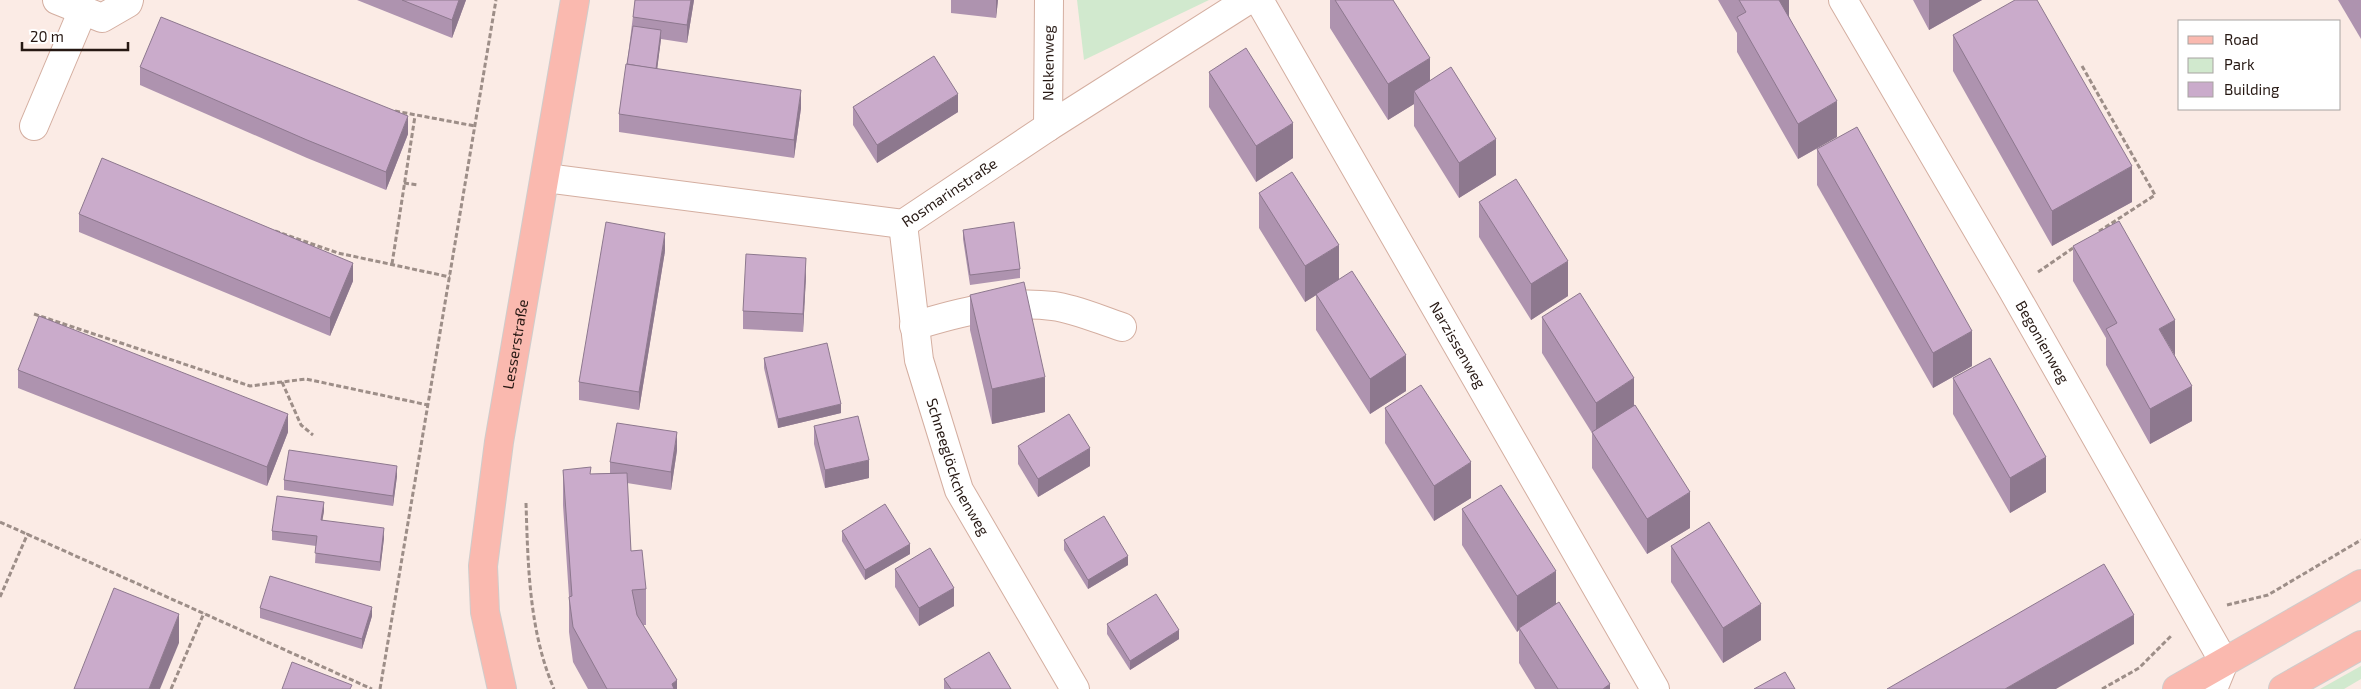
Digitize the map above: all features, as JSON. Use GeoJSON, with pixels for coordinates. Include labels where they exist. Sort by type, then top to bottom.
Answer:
{"type":"FeatureCollection","features":[{"type":"Feature","properties":{"kind":"main road","name":"Lesserstraße"},"geometry":{"type":"LineString","coordinates":[[502,689],[485,612],[483,566],[499,442],[546,178],[575,0]]}},
{"type":"Feature","properties":{"kind":"main road"},"geometry":{"type":"LineString","coordinates":[[2177,689],[2361,584]]}},
{"type":"Feature","properties":{"kind":"main road"},"geometry":{"type":"LineString","coordinates":[[2283,689],[2361,645]]}},
{"type":"Feature","properties":{"kind":"street"},"geometry":{"type":"LineString","coordinates":[[57,0],[102,18],[128,3],[129,0]]}},
{"type":"Feature","properties":{"kind":"street","name":"Nelkenweg"},"geometry":{"type":"LineString","coordinates":[[1048,127],[1049,0]]}},
{"type":"Feature","properties":{"kind":"street","name":"Rosmarinstraße"},"geometry":{"type":"LineString","coordinates":[[546,178],[903,224],[1048,127],[1248,0]]}},
{"type":"Feature","properties":{"kind":"street","name":"Narzissenweg"},"geometry":{"type":"LineString","coordinates":[[1259,0],[1655,689]]}},
{"type":"Feature","properties":{"kind":"street","name":"Begonienweg"},"geometry":{"type":"LineString","coordinates":[[1843,0],[2012,289],[2224,662]]}},
{"type":"Feature","properties":{"kind":"street"},"geometry":{"type":"LineString","coordinates":[[34,126],[84,10]]}},
{"type":"Feature","properties":{"kind":"street","name":"Schneeglöckchenweg"},"geometry":{"type":"LineString","coordinates":[[903,224],[919,360],[959,490],[1075,689]]}},
{"type":"Feature","properties":{"kind":"street"},"geometry":{"type":"LineString","coordinates":[[914,326],[958,312],[1007,304],[1055,306],[1122,327]]}},
{"type":"Feature","properties":{"kind":"street"},"geometry":{"type":"LineString","coordinates":[[2213,689],[2224,662]]}},
{"type":"Feature","properties":{"kind":"path"},"geometry":{"type":"LineString","coordinates":[[380,689],[496,0]]}},
{"type":"Feature","properties":{"kind":"path"},"geometry":{"type":"LineString","coordinates":[[2082,66],[2155,195],[2091,236]]}},
{"type":"Feature","properties":{"kind":"path"},"geometry":{"type":"LineString","coordinates":[[387,108],[415,116],[475,126]]}},
{"type":"Feature","properties":{"kind":"path"},"geometry":{"type":"LineString","coordinates":[[392,264],[415,116]]}},
{"type":"Feature","properties":{"kind":"path"},"geometry":{"type":"LineString","coordinates":[[404,183],[418,185]]}},
{"type":"Feature","properties":{"kind":"path"},"geometry":{"type":"LineString","coordinates":[[274,230],[338,253],[450,277]]}},
{"type":"Feature","properties":{"kind":"path"},"geometry":{"type":"LineString","coordinates":[[2012,289],[2083,242]]}},
{"type":"Feature","properties":{"kind":"path"},"geometry":{"type":"LineString","coordinates":[[34,314],[250,386],[306,379],[428,405]]}},
{"type":"Feature","properties":{"kind":"path"},"geometry":{"type":"LineString","coordinates":[[282,382],[301,425],[313,435]]}},
{"type":"Feature","properties":{"kind":"path"},"geometry":{"type":"LineString","coordinates":[[526,499],[530,591],[537,638],[554,689]]}},
{"type":"Feature","properties":{"kind":"path"},"geometry":{"type":"LineString","coordinates":[[0,522],[372,689]]}},
{"type":"Feature","properties":{"kind":"path"},"geometry":{"type":"LineString","coordinates":[[0,597],[28,533]]}},
{"type":"Feature","properties":{"kind":"path"},"geometry":{"type":"LineString","coordinates":[[2220,607],[2268,595],[2361,540]]}},
{"type":"Feature","properties":{"kind":"path"},"geometry":{"type":"LineString","coordinates":[[171,689],[204,613]]}},
{"type":"Feature","properties":{"kind":"path"},"geometry":{"type":"LineString","coordinates":[[2102,689],[2138,668],[2175,632]]}},
{"type":"Feature","properties":{"kind":"green space"},"geometry":{"type":"Polygon","coordinates":[[[1077,0],[1209,0],[1084,60],[1077,0]]]}},
{"type":"Feature","properties":{"kind":"green space"},"geometry":{"type":"Polygon","coordinates":[[[2361,666],[2361,679],[2344,689],[2320,689],[2361,666]]]}},
{"type":"Feature","properties":{"kind":"building"},"geometry":{"type":"Polygon","coordinates":[[[402,0],[459,0],[452,20],[402,0]]]}},
{"type":"Feature","properties":{"kind":"building"},"geometry":{"type":"Polygon","coordinates":[[[635,0],[691,0],[687,25],[633,17],[635,0]]]}},
{"type":"Feature","properties":{"kind":"building"},"geometry":{"type":"Polygon","coordinates":[[[1335,0],[1393,0],[1430,58],[1388,84],[1335,0]]]}},
{"type":"Feature","properties":{"kind":"building"},"geometry":{"type":"Polygon","coordinates":[[[1739,0],[1779,0],[1837,101],[1798,124],[1737,17],[1746,12],[1739,0]]]}},
{"type":"Feature","properties":{"kind":"building"},"geometry":{"type":"Polygon","coordinates":[[[2015,0],[2037,0],[2132,166],[2052,211],[1953,35],[2015,0]]]}},
{"type":"Feature","properties":{"kind":"building"},"geometry":{"type":"Polygon","coordinates":[[[161,17],[408,116],[386,172],[307,140],[140,67],[161,17]]]}},
{"type":"Feature","properties":{"kind":"building"},"geometry":{"type":"Polygon","coordinates":[[[633,26],[661,30],[656,69],[627,64],[633,26]]]}},
{"type":"Feature","properties":{"kind":"building"},"geometry":{"type":"Polygon","coordinates":[[[1246,48],[1293,123],[1256,146],[1209,72],[1246,48]]]}},
{"type":"Feature","properties":{"kind":"building"},"geometry":{"type":"Polygon","coordinates":[[[934,56],[958,94],[877,145],[853,107],[934,56]]]}},
{"type":"Feature","properties":{"kind":"building"},"geometry":{"type":"Polygon","coordinates":[[[626,64],[801,90],[794,140],[619,114],[626,64]]]}},
{"type":"Feature","properties":{"kind":"building"},"geometry":{"type":"Polygon","coordinates":[[[1451,67],[1496,139],[1459,163],[1414,91],[1451,67]]]}},
{"type":"Feature","properties":{"kind":"building"},"geometry":{"type":"Polygon","coordinates":[[[1857,127],[1972,331],[1933,353],[1817,149],[1857,127]]]}},
{"type":"Feature","properties":{"kind":"building"},"geometry":{"type":"Polygon","coordinates":[[[102,158],[353,263],[330,318],[79,214],[102,158]]]}},
{"type":"Feature","properties":{"kind":"building"},"geometry":{"type":"Polygon","coordinates":[[[1292,172],[1339,245],[1305,266],[1259,193],[1292,172]]]}},
{"type":"Feature","properties":{"kind":"building"},"geometry":{"type":"Polygon","coordinates":[[[1516,179],[1568,261],[1531,284],[1479,202],[1516,179]]]}},
{"type":"Feature","properties":{"kind":"building"},"geometry":{"type":"Polygon","coordinates":[[[2119,221],[2175,320],[2159,329],[2192,386],[2150,409],[2106,329],[2117,323],[2073,246],[2119,221]]]}},
{"type":"Feature","properties":{"kind":"building"},"geometry":{"type":"Polygon","coordinates":[[[606,222],[665,233],[639,392],[579,382],[606,222]]]}},
{"type":"Feature","properties":{"kind":"building"},"geometry":{"type":"Polygon","coordinates":[[[1014,222],[1020,269],[970,275],[963,230],[1014,222]]]}},
{"type":"Feature","properties":{"kind":"building"},"geometry":{"type":"Polygon","coordinates":[[[746,254],[806,258],[803,314],[743,311],[746,254]]]}},
{"type":"Feature","properties":{"kind":"building"},"geometry":{"type":"Polygon","coordinates":[[[1352,271],[1406,355],[1370,379],[1316,294],[1352,271]]]}},
{"type":"Feature","properties":{"kind":"building"},"geometry":{"type":"Polygon","coordinates":[[[1024,282],[1045,377],[992,389],[970,295],[1024,282]]]}},
{"type":"Feature","properties":{"kind":"building"},"geometry":{"type":"Polygon","coordinates":[[[1580,293],[1634,378],[1596,403],[1542,317],[1580,293]]]}},
{"type":"Feature","properties":{"kind":"building"},"geometry":{"type":"Polygon","coordinates":[[[39,316],[288,414],[267,467],[18,370],[39,316]]]}},
{"type":"Feature","properties":{"kind":"building"},"geometry":{"type":"Polygon","coordinates":[[[827,343],[841,404],[778,419],[764,358],[827,343]]]}},
{"type":"Feature","properties":{"kind":"building"},"geometry":{"type":"Polygon","coordinates":[[[1990,358],[2046,457],[2010,478],[1953,378],[1990,358]]]}},
{"type":"Feature","properties":{"kind":"building"},"geometry":{"type":"Polygon","coordinates":[[[1421,385],[1471,462],[1434,486],[1385,408],[1421,385]]]}},
{"type":"Feature","properties":{"kind":"building"},"geometry":{"type":"Polygon","coordinates":[[[1635,405],[1690,492],[1647,519],[1592,432],[1635,405]]]}},
{"type":"Feature","properties":{"kind":"building"},"geometry":{"type":"Polygon","coordinates":[[[1069,414],[1090,448],[1038,479],[1018,446],[1069,414]]]}},
{"type":"Feature","properties":{"kind":"building"},"geometry":{"type":"Polygon","coordinates":[[[858,416],[869,460],[825,470],[814,426],[858,416]]]}},
{"type":"Feature","properties":{"kind":"building"},"geometry":{"type":"Polygon","coordinates":[[[617,423],[677,432],[671,472],[610,462],[617,423]]]}},
{"type":"Feature","properties":{"kind":"building"},"geometry":{"type":"Polygon","coordinates":[[[289,450],[397,466],[393,496],[284,480],[289,450]]]}},
{"type":"Feature","properties":{"kind":"building"},"geometry":{"type":"Polygon","coordinates":[[[591,467],[590,474],[627,473],[631,551],[642,550],[646,589],[632,590],[637,615],[677,680],[672,684],[674,689],[607,689],[573,627],[569,597],[572,596],[563,470],[591,467]]]}},
{"type":"Feature","properties":{"kind":"building"},"geometry":{"type":"Polygon","coordinates":[[[1501,485],[1556,571],[1517,596],[1462,509],[1501,485]]]}},
{"type":"Feature","properties":{"kind":"building"},"geometry":{"type":"Polygon","coordinates":[[[277,496],[324,502],[321,520],[384,528],[380,562],[315,553],[317,536],[272,531],[277,496]]]}},
{"type":"Feature","properties":{"kind":"building"},"geometry":{"type":"Polygon","coordinates":[[[885,504],[910,544],[865,570],[842,531],[885,504]]]}},
{"type":"Feature","properties":{"kind":"building"},"geometry":{"type":"Polygon","coordinates":[[[1104,516],[1128,556],[1088,580],[1064,540],[1104,516]]]}},
{"type":"Feature","properties":{"kind":"building"},"geometry":{"type":"Polygon","coordinates":[[[1709,522],[1761,604],[1723,628],[1671,546],[1709,522]]]}},
{"type":"Feature","properties":{"kind":"building"},"geometry":{"type":"Polygon","coordinates":[[[930,548],[954,588],[919,608],[895,569],[930,548]]]}},
{"type":"Feature","properties":{"kind":"building"},"geometry":{"type":"Polygon","coordinates":[[[2104,564],[2134,615],[2005,689],[1887,689],[2104,564]]]}},
{"type":"Feature","properties":{"kind":"building"},"geometry":{"type":"Polygon","coordinates":[[[270,576],[372,607],[362,639],[260,608],[270,576]]]}},
{"type":"Feature","properties":{"kind":"building"},"geometry":{"type":"Polygon","coordinates":[[[114,588],[179,614],[149,689],[74,689],[114,588]]]}},
{"type":"Feature","properties":{"kind":"building"},"geometry":{"type":"Polygon","coordinates":[[[1156,594],[1179,630],[1130,661],[1107,624],[1156,594]]]}},
{"type":"Feature","properties":{"kind":"building"},"geometry":{"type":"Polygon","coordinates":[[[1559,602],[1610,684],[1603,689],[1558,689],[1519,628],[1559,602]]]}},
{"type":"Feature","properties":{"kind":"building"},"geometry":{"type":"Polygon","coordinates":[[[989,652],[1011,689],[951,689],[944,679],[989,652]]]}},
{"type":"Feature","properties":{"kind":"building"},"geometry":{"type":"Polygon","coordinates":[[[292,662],[352,685],[350,689],[282,689],[292,662]]]}},
{"type":"Feature","properties":{"kind":"building"},"geometry":{"type":"Polygon","coordinates":[[[1785,672],[1795,689],[1754,689],[1785,672]]]}}]}
